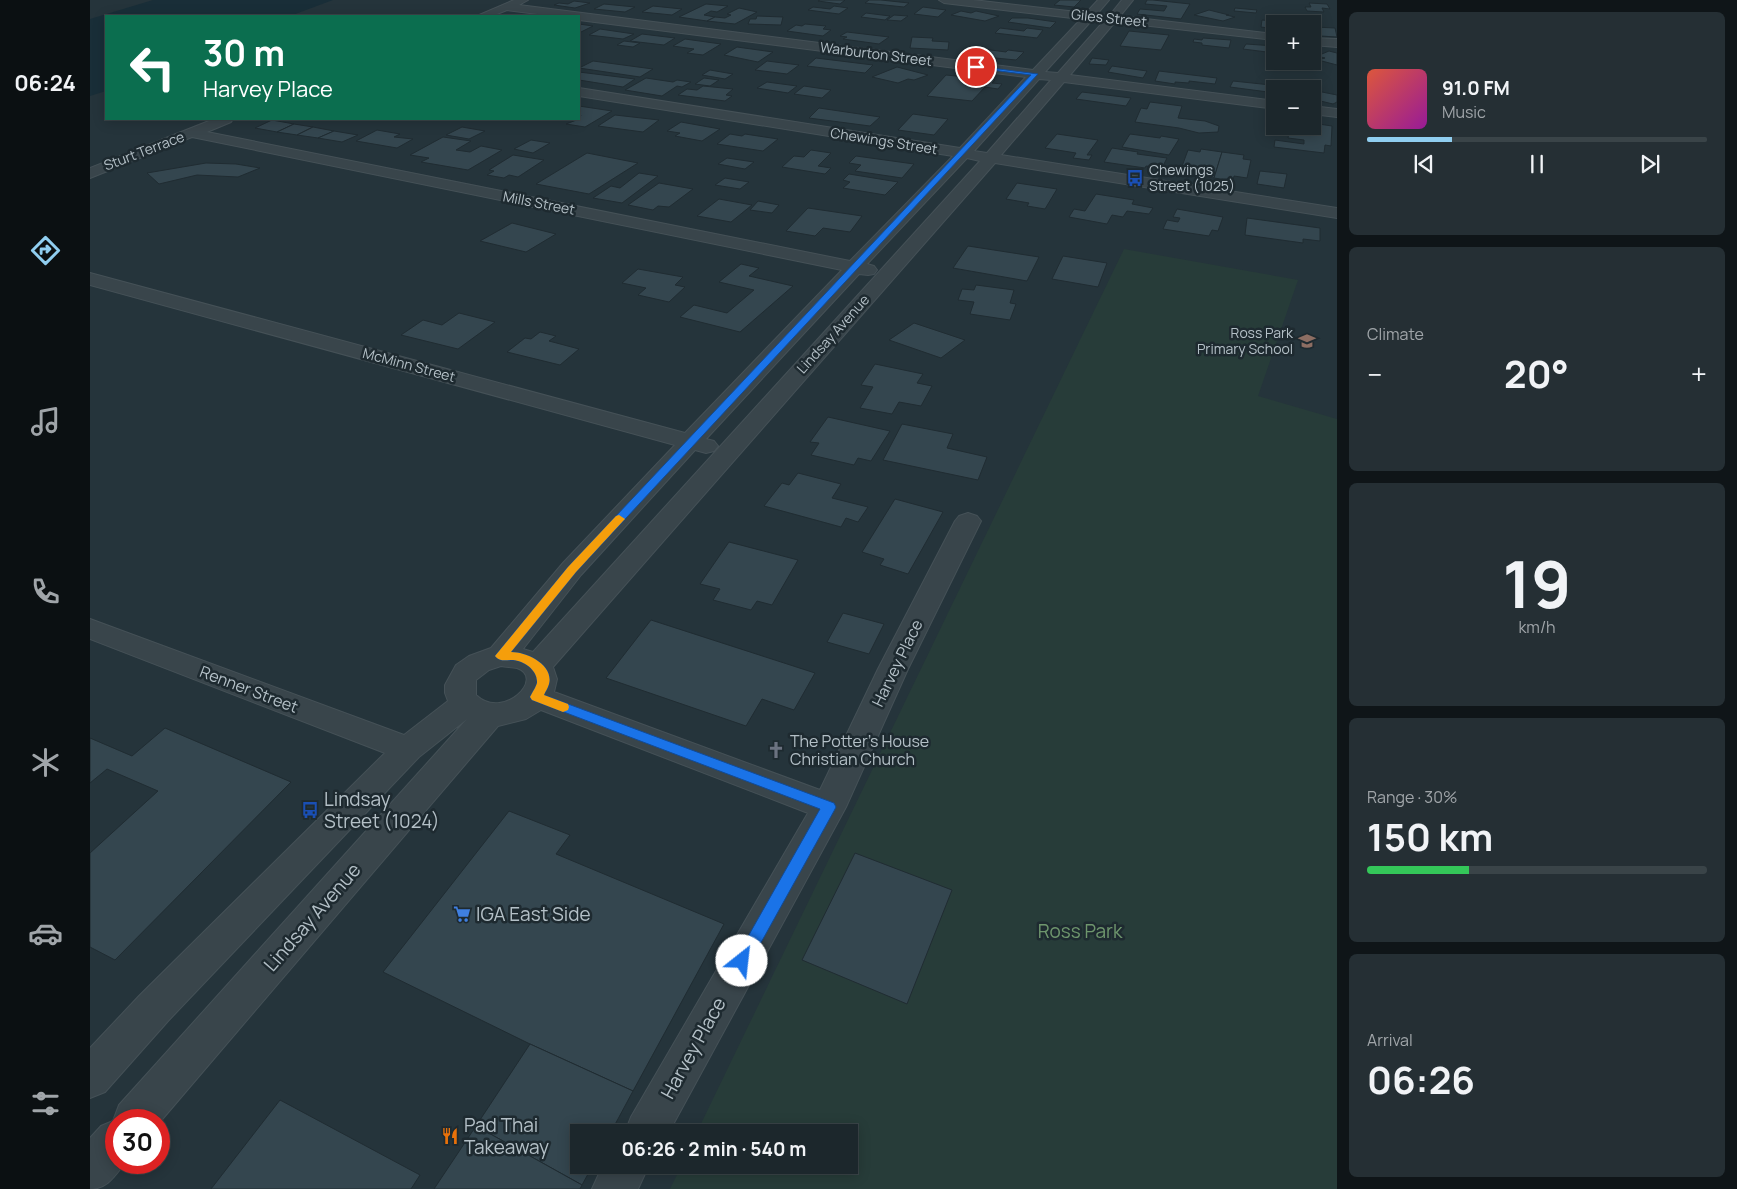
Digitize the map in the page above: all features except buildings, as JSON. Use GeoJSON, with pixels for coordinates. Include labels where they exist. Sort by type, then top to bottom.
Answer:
{"type":"FeatureCollection","features":[{"type":"Feature","properties":{"kind":"street"},"geometry":{"type":"LineString","coordinates":[[486,15],[523,0]]}},
{"type":"Feature","properties":{"kind":"street","name":"Giles Street"},"geometry":{"type":"LineString","coordinates":[[944,0],[1089,16]]}},
{"type":"Feature","properties":{"kind":"street","name":"Lindsay Avenue"},"geometry":{"type":"LineString","coordinates":[[501,656],[572,569],[963,154],[1089,16],[1128,0]]}},
{"type":"Feature","properties":{"kind":"street","name":"Warburton Street"},"geometry":{"type":"LineString","coordinates":[[506,7],[569,15]]}},
{"type":"Feature","properties":{"kind":"street","name":"Giles Street"},"geometry":{"type":"LineString","coordinates":[[1108,9],[1266,35]]}},
{"type":"Feature","properties":{"kind":"street","name":"Lindsay Avenue"},"geometry":{"type":"LineString","coordinates":[[537,666],[991,158],[1027,114],[1089,47],[1108,9]]}},
{"type":"Feature","properties":{"kind":"street","name":"Warburton Street"},"geometry":{"type":"LineString","coordinates":[[580,16],[1266,104]]}},
{"type":"Feature","properties":{"kind":"street"},"geometry":{"type":"LineString","coordinates":[[1321,42],[1337,43]]}},
{"type":"Feature","properties":{"kind":"street","name":"Chewings Street"},"geometry":{"type":"LineString","coordinates":[[580,92],[1337,213]]}},
{"type":"Feature","properties":{"kind":"street"},"geometry":{"type":"LineString","coordinates":[[1321,111],[1337,113]]}},
{"type":"Feature","properties":{"kind":"street","name":"Sturt Terrace"},"geometry":{"type":"LineString","coordinates":[[90,173],[224,120]]}},
{"type":"Feature","properties":{"kind":"street","name":"Mills Street"},"geometry":{"type":"LineString","coordinates":[[192,133],[887,274]]}},
{"type":"Feature","properties":{"kind":"street","name":"McMinn Street"},"geometry":{"type":"LineString","coordinates":[[90,279],[726,453]]}},
{"type":"Feature","properties":{"kind":"street","name":"Harvey Place"},"geometry":{"type":"LineString","coordinates":[[651,1124],[829,807],[893,669],[968,521]]}},
{"type":"Feature","properties":{"kind":"street","name":"Renner Street"},"geometry":{"type":"LineString","coordinates":[[90,628],[408,749]]}},
{"type":"Feature","properties":{"kind":"street"},"geometry":{"type":"LineString","coordinates":[[501,656],[515,656],[528,660],[537,666],[542,674],[543,684],[537,697],[524,708],[513,712],[478,709],[460,696],[459,687],[462,678],[468,670],[489,658],[501,656]]}},
{"type":"Feature","properties":{"kind":"street"},"geometry":{"type":"LineString","coordinates":[[537,697],[829,807]]}},
{"type":"Feature","properties":{"kind":"street"},"geometry":{"type":"LineString","coordinates":[[90,1078],[154,1008],[408,749],[478,709]]}},
{"type":"Feature","properties":{"kind":"street","name":"Lindsay Avenue"},"geometry":{"type":"LineString","coordinates":[[143,1109],[478,709]]}},
{"type":"Feature","properties":{"kind":"street"},"geometry":{"type":"LineString","coordinates":[[90,1171],[105,1154]]}},
{"type":"Feature","properties":{"kind":"street"},"geometry":{"type":"LineString","coordinates":[[614,1189],[622,1174]]}},
{"type":"Feature","properties":{"kind":"green space","name":"Ross Park"},"geometry":{"type":"Polygon","coordinates":[[[1124,249],[1298,280],[1258,396],[1337,419],[1337,1189],[670,1189],[678,1174],[858,1174],[858,1124],[701,1124],[1124,249]]]}},
{"type":"Feature","properties":{"kind":"water"},"geometry":{"type":"Polygon","coordinates":[[[153,0],[333,0],[293,15],[105,15],[105,91],[90,96],[90,19],[153,0]]]}},
{"type":"Feature","properties":{"kind":"slow traffic"},"geometry":{"type":"LineString","coordinates":[[563,707],[537,697],[543,684],[542,674],[537,666],[528,660],[515,656],[501,656],[572,569],[619,519]]}},
{"type":"Feature","properties":{"kind":"place","name":"Chewings Street (1025)"},"geometry":{"type":"Point","coordinates":[1135,178]}},
{"type":"Feature","properties":{"kind":"place","name":"Ross Park Primary School"},"geometry":{"type":"Point","coordinates":[1307,341]}},
{"type":"Feature","properties":{"kind":"place","name":"The Potter's House Christian Church"},"geometry":{"type":"Point","coordinates":[776,750]}},
{"type":"Feature","properties":{"kind":"place","name":"Lindsay Street (1024)"},"geometry":{"type":"Point","coordinates":[310,810]}},
{"type":"Feature","properties":{"kind":"place","name":"IGA East Side"},"geometry":{"type":"Point","coordinates":[462,914]}},
{"type":"Feature","properties":{"kind":"place","name":"Pad Thai Takeaway"},"geometry":{"type":"Point","coordinates":[450,1136]}},
{"type":"Feature","properties":{"kind":"route"},"geometry":{"type":"LineString","coordinates":[[742,961],[829,807],[537,697],[543,684],[542,674],[537,666],[528,660],[515,656],[501,656],[572,569],[781,344],[963,154],[1035,74],[976,67]]}}]}
